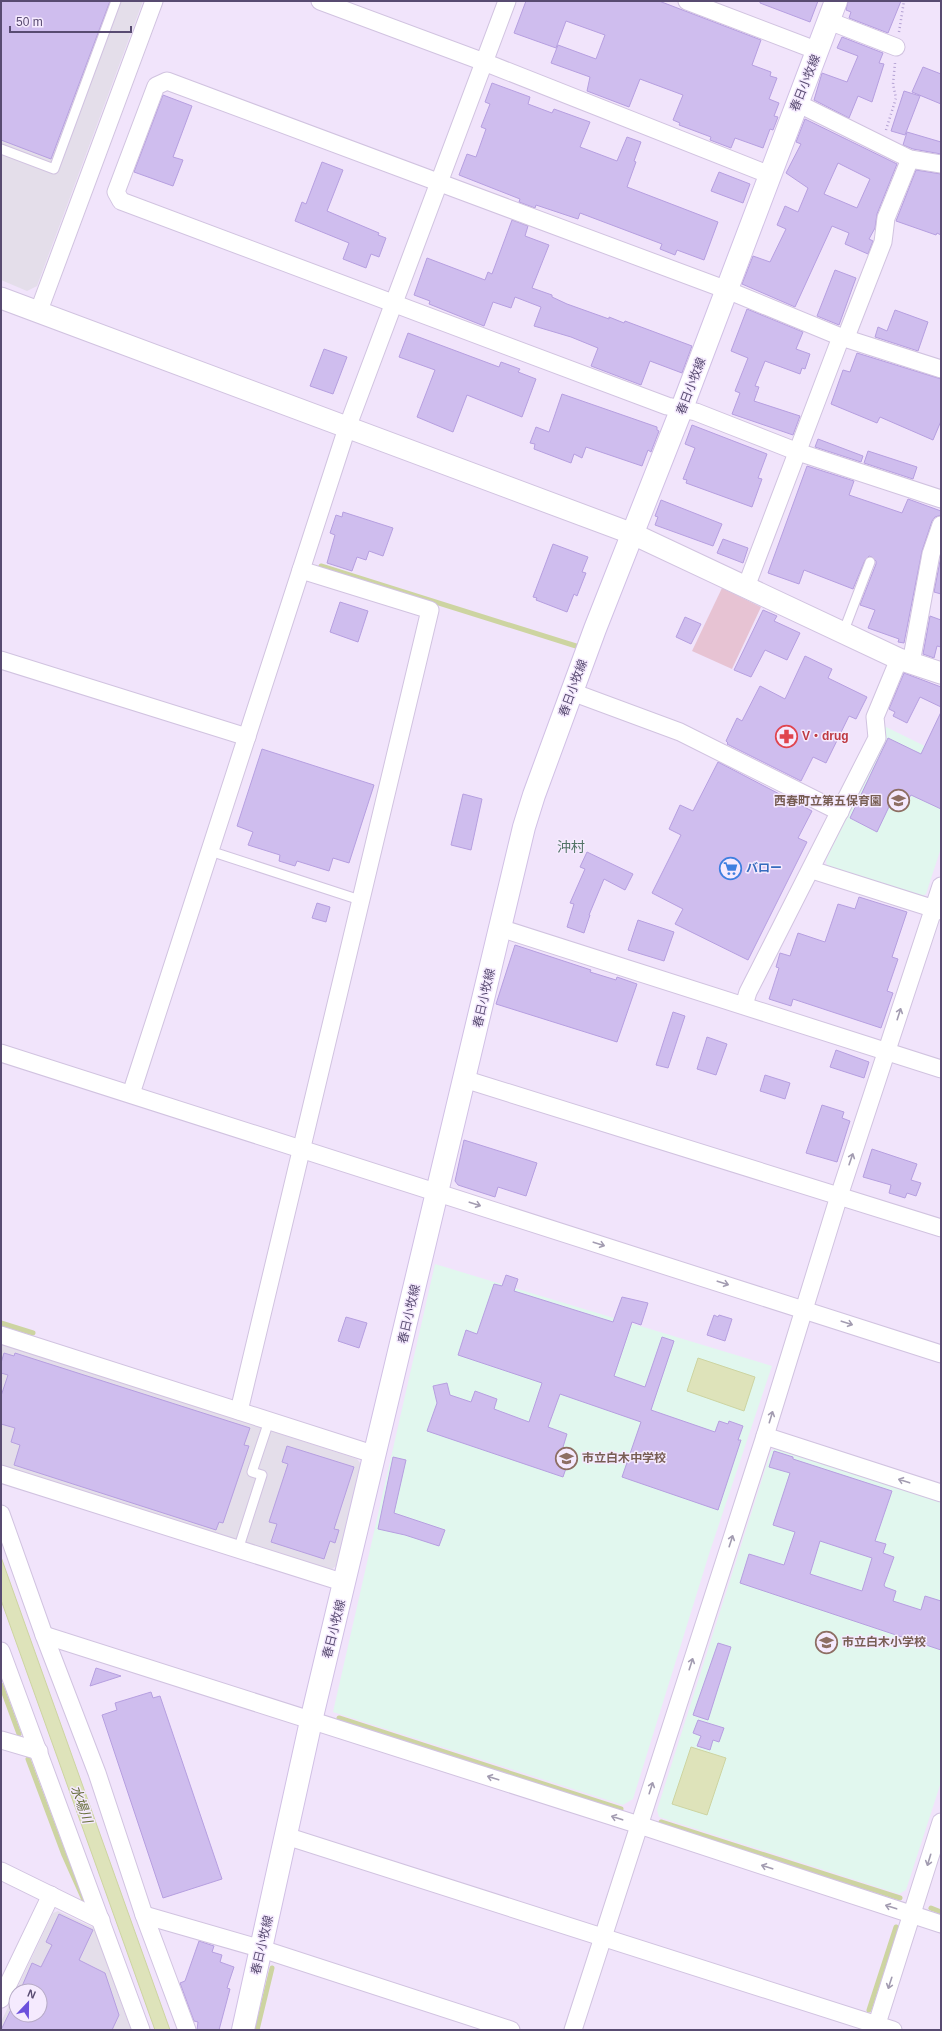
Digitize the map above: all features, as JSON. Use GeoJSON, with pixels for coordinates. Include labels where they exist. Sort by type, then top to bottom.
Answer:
{"type":"FeatureCollection","features":[{"type":"Feature","properties":{"kind":"main road","name":"春日小牧線"},"geometry":{"type":"LineString","coordinates":[[242,2030],[262,1949],[311,1721],[376,1456],[500,928],[534,795],[572,692],[728,290],[770,174],[833,11]]}},
{"type":"Feature","properties":{"kind":"street"},"geometry":{"type":"LineString","coordinates":[[38,313],[154,1]]}},
{"type":"Feature","properties":{"kind":"street"},"geometry":{"type":"LineString","coordinates":[[320,1],[484,62],[770,174]]}},
{"type":"Feature","properties":{"kind":"street"},"geometry":{"type":"LineString","coordinates":[[131,1094],[347,428],[507,1]]}},
{"type":"Feature","properties":{"kind":"street"},"geometry":{"type":"LineString","coordinates":[[687,1],[818,51]]}},
{"type":"Feature","properties":{"kind":"street"},"geometry":{"type":"LineString","coordinates":[[833,11],[896,47]]}},
{"type":"Feature","properties":{"kind":"street"},"geometry":{"type":"LineString","coordinates":[[941,369],[844,337],[728,290],[167,81],[156,86],[116,192],[120,202],[667,406],[682,408],[798,452],[941,499]]}},
{"type":"Feature","properties":{"kind":"street"},"geometry":{"type":"LineString","coordinates":[[797,103],[910,159],[941,164]]}},
{"type":"Feature","properties":{"kind":"street"},"geometry":{"type":"LineString","coordinates":[[746,587],[798,452],[883,242],[886,218],[910,159]]}},
{"type":"Feature","properties":{"kind":"street"},"geometry":{"type":"LineString","coordinates":[[1,298],[633,534],[905,661],[941,673]]}},
{"type":"Feature","properties":{"kind":"street"},"geometry":{"type":"LineString","coordinates":[[744,1005],[748,992],[799,891],[812,870],[877,738],[875,717],[905,661],[931,554],[941,525]]}},
{"type":"Feature","properties":{"kind":"street"},"geometry":{"type":"LineString","coordinates":[[239,1411],[430,610],[301,570]]}},
{"type":"Feature","properties":{"kind":"street"},"geometry":{"type":"LineString","coordinates":[[1,660],[247,737]]}},
{"type":"Feature","properties":{"kind":"street"},"geometry":{"type":"LineString","coordinates":[[572,692],[680,732],[840,812]]}},
{"type":"Feature","properties":{"kind":"street"},"geometry":{"type":"LineString","coordinates":[[812,870],[937,910]]}},
{"type":"Feature","properties":{"kind":"street"},"geometry":{"type":"LineString","coordinates":[[573,2030],[765,1436],[839,1196],[887,1051],[937,910],[941,886]]}},
{"type":"Feature","properties":{"kind":"street"},"geometry":{"type":"LineString","coordinates":[[500,928],[941,1069]]}},
{"type":"Feature","properties":{"kind":"street"},"geometry":{"type":"LineString","coordinates":[[1,1053],[941,1354]]}},
{"type":"Feature","properties":{"kind":"street"},"geometry":{"type":"LineString","coordinates":[[464,1079],[941,1228]]}},
{"type":"Feature","properties":{"kind":"street"},"geometry":{"type":"LineString","coordinates":[[1,1335],[376,1456]]}},
{"type":"Feature","properties":{"kind":"street"},"geometry":{"type":"LineString","coordinates":[[765,1436],[941,1493]]}},
{"type":"Feature","properties":{"kind":"street"},"geometry":{"type":"LineString","coordinates":[[1,1474],[345,1583]]}},
{"type":"Feature","properties":{"kind":"street"},"geometry":{"type":"LineString","coordinates":[[1,1514],[44,1635],[97,1773],[144,1915],[187,2030]]}},
{"type":"Feature","properties":{"kind":"street"},"geometry":{"type":"LineString","coordinates":[[44,1635],[639,1825],[941,1924]]}},
{"type":"Feature","properties":{"kind":"street"},"geometry":{"type":"LineString","coordinates":[[1,1651],[141,2030]]}},
{"type":"Feature","properties":{"kind":"street"},"geometry":{"type":"LineString","coordinates":[[1,1740],[39,1751]]}},
{"type":"Feature","properties":{"kind":"street"},"geometry":{"type":"LineString","coordinates":[[876,2027],[941,1822]]}},
{"type":"Feature","properties":{"kind":"street"},"geometry":{"type":"LineString","coordinates":[[286,1836],[603,1937],[876,2027],[893,2030]]}},
{"type":"Feature","properties":{"kind":"street"},"geometry":{"type":"LineString","coordinates":[[1,1871],[101,1920]]}},
{"type":"Feature","properties":{"kind":"street"},"geometry":{"type":"LineString","coordinates":[[1,1999],[50,1895]]}},
{"type":"Feature","properties":{"kind":"street"},"geometry":{"type":"LineString","coordinates":[[144,1915],[262,1949],[511,2030]]}},
{"type":"Feature","properties":{"kind":"lane"},"geometry":{"type":"LineString","coordinates":[[1,149],[54,169],[116,1]]}},
{"type":"Feature","properties":{"kind":"lane"},"geometry":{"type":"LineString","coordinates":[[843,633],[870,562]]}},
{"type":"Feature","properties":{"kind":"lane"},"geometry":{"type":"LineString","coordinates":[[210,851],[360,900]]}},
{"type":"Feature","properties":{"kind":"lane"},"geometry":{"type":"LineString","coordinates":[[238,1550],[262,1475],[252,1472],[269,1421]]}},
{"type":"Feature","properties":{"kind":"path"},"geometry":{"type":"LineString","coordinates":[[881,144],[896,98],[893,84],[896,47],[904,1]]}},
{"type":"Feature","properties":{"kind":"shaded area"},"geometry":{"type":"Polygon","coordinates":[[[1,1],[143,1],[37,286],[27,291],[1,280],[1,1]]]}},
{"type":"Feature","properties":{"kind":"shaded area"},"geometry":{"type":"Polygon","coordinates":[[[722,588],[761,607],[732,669],[692,651],[722,588]]]}},
{"type":"Feature","properties":{"kind":"shaded area","name":"西春町立第五保育園"},"geometry":{"type":"Polygon","coordinates":[[[882,725],[941,754],[941,848],[926,894],[921,897],[827,868],[826,860],[885,739],[882,725]]]}},
{"type":"Feature","properties":{"kind":"shaded area","name":"市立白木中学校"},"geometry":{"type":"Polygon","coordinates":[[[435,1264],[772,1366],[710,1551],[633,1799],[623,1805],[333,1712],[435,1264]]]}},
{"type":"Feature","properties":{"kind":"shaded area"},"geometry":{"type":"Polygon","coordinates":[[[1,1342],[357,1459],[361,1464],[336,1566],[331,1570],[1,1465],[1,1342]]]}},
{"type":"Feature","properties":{"kind":"shaded area","name":"市立白木小学校"},"geometry":{"type":"Polygon","coordinates":[[[777,1448],[941,1502],[941,1782],[906,1890],[899,1894],[659,1817],[657,1810],[771,1451],[777,1448]]]}},
{"type":"Feature","properties":{"kind":"shaded area"},"geometry":{"type":"Polygon","coordinates":[[[58,1911],[94,1928],[131,2030],[1,2030],[1,2022],[8,2007],[8,2023],[48,2023],[48,1983],[20,1983],[53,1913],[58,1911]]]}},
{"type":"Feature","properties":{"kind":"water"},"geometry":{"type":"Polygon","coordinates":[[[698,1358],[755,1377],[744,1411],[687,1391],[698,1358]]]}},
{"type":"Feature","properties":{"kind":"water","name":"水場川"},"geometry":{"type":"Polygon","coordinates":[[[1,1557],[170,2030],[155,2030],[1,1600],[1,1557]]]}},
{"type":"Feature","properties":{"kind":"water"},"geometry":{"type":"Polygon","coordinates":[[[691,1747],[726,1758],[707,1815],[672,1804],[691,1747]]]}},
{"type":"Feature","properties":{"kind":"building"},"geometry":{"type":"Polygon","coordinates":[[[1,1],[110,1],[51,159],[1,140],[1,1]]]}},
{"type":"Feature","properties":{"kind":"building"},"geometry":{"type":"Polygon","coordinates":[[[526,1],[659,1],[761,40],[752,65],[771,72],[770,76],[777,78],[769,99],[779,103],[774,116],[778,117],[773,130],[770,129],[763,148],[735,138],[731,148],[710,140],[711,137],[679,125],[680,123],[673,120],[683,95],[640,79],[629,107],[587,91],[590,77],[551,63],[558,45],[596,59],[605,35],[566,21],[556,48],[514,33],[526,1]]]}},
{"type":"Feature","properties":{"kind":"building"},"geometry":{"type":"Polygon","coordinates":[[[760,1],[818,1],[810,22],[760,3],[760,1]]]}},
{"type":"Feature","properties":{"kind":"building"},"geometry":{"type":"Polygon","coordinates":[[[848,1],[901,1],[888,33],[849,18],[851,12],[846,10],[848,1]]]}},
{"type":"Feature","properties":{"kind":"building"},"geometry":{"type":"Polygon","coordinates":[[[842,37],[883,53],[879,63],[884,64],[872,102],[858,96],[849,118],[814,100],[822,73],[847,82],[858,56],[837,48],[842,37]]]}},
{"type":"Feature","properties":{"kind":"building"},"geometry":{"type":"Polygon","coordinates":[[[923,67],[941,74],[941,104],[912,92],[923,67]]]}},
{"type":"Feature","properties":{"kind":"building"},"geometry":{"type":"Polygon","coordinates":[[[492,83],[530,97],[528,104],[552,113],[554,109],[590,122],[580,147],[617,161],[627,137],[641,142],[627,187],[718,222],[704,260],[677,250],[675,255],[660,249],[662,244],[580,213],[578,219],[536,205],[535,208],[519,202],[520,199],[459,175],[467,154],[476,157],[486,129],[481,127],[490,104],[485,102],[492,83]]]}},
{"type":"Feature","properties":{"kind":"building"},"geometry":{"type":"Polygon","coordinates":[[[904,91],[920,96],[905,135],[891,131],[904,91]]]}},
{"type":"Feature","properties":{"kind":"building"},"geometry":{"type":"Polygon","coordinates":[[[163,95],[192,106],[173,157],[183,160],[173,186],[134,172],[163,95]]]}},
{"type":"Feature","properties":{"kind":"building"},"geometry":{"type":"Polygon","coordinates":[[[805,119],[897,164],[877,214],[875,228],[869,239],[873,241],[868,254],[845,244],[849,233],[832,226],[795,307],[742,284],[753,256],[770,262],[786,229],[777,225],[785,206],[798,212],[808,188],[786,173],[801,144],[796,142],[805,119]],[[838,163],[824,194],[857,208],[870,179],[838,163]]]}},
{"type":"Feature","properties":{"kind":"building"},"geometry":{"type":"Polygon","coordinates":[[[907,132],[941,142],[941,154],[913,149],[903,145],[907,132]]]}},
{"type":"Feature","properties":{"kind":"building"},"geometry":{"type":"Polygon","coordinates":[[[322,162],[343,170],[327,211],[379,233],[378,235],[386,238],[379,257],[371,254],[366,268],[343,259],[349,243],[295,221],[302,202],[306,204],[322,162]]]}},
{"type":"Feature","properties":{"kind":"building"},"geometry":{"type":"Polygon","coordinates":[[[916,170],[941,174],[941,235],[937,233],[936,235],[896,221],[916,170]]]}},
{"type":"Feature","properties":{"kind":"building"},"geometry":{"type":"Polygon","coordinates":[[[719,172],[750,184],[743,203],[711,191],[719,172]]]}},
{"type":"Feature","properties":{"kind":"building"},"geometry":{"type":"Polygon","coordinates":[[[512,220],[528,226],[525,236],[549,245],[532,288],[552,295],[552,297],[567,304],[609,319],[609,317],[624,323],[625,321],[692,346],[682,373],[650,361],[641,385],[591,366],[598,348],[571,337],[534,326],[541,307],[515,297],[511,308],[493,302],[484,326],[429,304],[430,301],[414,295],[427,258],[485,280],[488,272],[492,274],[512,220]]]}},
{"type":"Feature","properties":{"kind":"building"},"geometry":{"type":"Polygon","coordinates":[[[835,270],[856,278],[839,325],[817,316],[835,270]]]}},
{"type":"Feature","properties":{"kind":"building"},"geometry":{"type":"Polygon","coordinates":[[[747,309],[803,332],[796,349],[810,354],[805,369],[802,368],[800,374],[765,361],[755,386],[759,387],[754,401],[800,416],[793,435],[732,414],[740,393],[735,391],[748,358],[731,351],[747,309]]]}},
{"type":"Feature","properties":{"kind":"building"},"geometry":{"type":"Polygon","coordinates":[[[895,310],[928,322],[918,351],[875,337],[878,327],[887,331],[895,310]]]}},
{"type":"Feature","properties":{"kind":"building"},"geometry":{"type":"Polygon","coordinates":[[[408,333],[499,367],[501,362],[520,369],[518,372],[536,379],[522,417],[467,395],[453,432],[417,417],[435,370],[399,357],[408,333]]]}},
{"type":"Feature","properties":{"kind":"building"},"geometry":{"type":"Polygon","coordinates":[[[324,349],[347,357],[333,394],[310,386],[324,349]]]}},
{"type":"Feature","properties":{"kind":"building"},"geometry":{"type":"Polygon","coordinates":[[[857,353],[941,379],[941,421],[933,440],[880,417],[877,423],[831,404],[843,370],[850,372],[857,353]]]}},
{"type":"Feature","properties":{"kind":"building"},"geometry":{"type":"Polygon","coordinates":[[[562,394],[657,427],[657,430],[659,431],[651,452],[648,450],[642,466],[586,447],[582,458],[574,454],[571,463],[534,449],[535,444],[530,443],[536,427],[549,432],[562,394]]]}},
{"type":"Feature","properties":{"kind":"building"},"geometry":{"type":"Polygon","coordinates":[[[692,425],[767,454],[758,478],[762,479],[752,507],[686,483],[687,480],[683,479],[695,448],[685,444],[692,425]]]}},
{"type":"Feature","properties":{"kind":"building"},"geometry":{"type":"Polygon","coordinates":[[[818,439],[863,456],[861,462],[815,447],[818,439]]]}},
{"type":"Feature","properties":{"kind":"building"},"geometry":{"type":"Polygon","coordinates":[[[868,451],[917,467],[913,479],[864,463],[868,451]]]}},
{"type":"Feature","properties":{"kind":"building"},"geometry":{"type":"Polygon","coordinates":[[[807,466],[854,481],[849,495],[902,513],[908,499],[941,511],[941,515],[935,517],[932,521],[922,551],[904,643],[898,642],[899,639],[868,628],[875,610],[860,605],[876,564],[876,561],[872,557],[869,556],[865,560],[853,589],[804,570],[799,584],[768,573],[807,466]]]}},
{"type":"Feature","properties":{"kind":"building"},"geometry":{"type":"Polygon","coordinates":[[[661,500],[722,524],[713,546],[655,525],[658,517],[655,516],[661,500]]]}},
{"type":"Feature","properties":{"kind":"building"},"geometry":{"type":"Polygon","coordinates":[[[343,512],[393,528],[383,556],[369,551],[366,560],[357,557],[352,571],[327,563],[335,535],[330,533],[336,515],[342,517],[343,512]]]}},
{"type":"Feature","properties":{"kind":"building"},"geometry":{"type":"Polygon","coordinates":[[[723,539],[748,548],[743,563],[717,553],[723,539]]]}},
{"type":"Feature","properties":{"kind":"building"},"geometry":{"type":"Polygon","coordinates":[[[553,544],[588,557],[582,572],[586,573],[577,596],[574,594],[567,612],[536,600],[537,598],[533,597],[553,544]]]}},
{"type":"Feature","properties":{"kind":"building"},"geometry":{"type":"Polygon","coordinates":[[[941,556],[941,594],[934,592],[941,556]]]}},
{"type":"Feature","properties":{"kind":"building"},"geometry":{"type":"Polygon","coordinates":[[[340,602],[368,611],[358,642],[330,632],[340,602]]]}},
{"type":"Feature","properties":{"kind":"building"},"geometry":{"type":"Polygon","coordinates":[[[763,610],[777,616],[774,621],[800,633],[787,660],[765,650],[751,677],[734,670],[763,610]]]}},
{"type":"Feature","properties":{"kind":"building"},"geometry":{"type":"Polygon","coordinates":[[[930,616],[941,620],[941,647],[937,646],[934,658],[923,654],[930,616]]]}},
{"type":"Feature","properties":{"kind":"building"},"geometry":{"type":"Polygon","coordinates":[[[685,617],[701,624],[691,644],[676,637],[685,617]]]}},
{"type":"Feature","properties":{"kind":"building","name":"V・drug"},"geometry":{"type":"Polygon","coordinates":[[[805,656],[832,669],[828,678],[867,697],[856,719],[849,716],[826,763],[813,757],[801,781],[727,744],[728,743],[726,741],[737,718],[742,721],[760,686],[785,699],[805,656]]]}},
{"type":"Feature","properties":{"kind":"building"},"geometry":{"type":"Polygon","coordinates":[[[904,673],[941,687],[941,707],[920,697],[907,723],[893,716],[895,712],[889,709],[904,673]]]}},
{"type":"Feature","properties":{"kind":"building"},"geometry":{"type":"Polygon","coordinates":[[[941,712],[941,809],[911,795],[909,798],[896,792],[877,832],[850,818],[888,738],[921,754],[941,712]]]}},
{"type":"Feature","properties":{"kind":"building"},"geometry":{"type":"Polygon","coordinates":[[[262,749],[374,785],[349,863],[333,858],[329,871],[297,861],[295,866],[279,861],[280,855],[248,845],[253,832],[237,826],[262,749]]]}},
{"type":"Feature","properties":{"kind":"building","name":"バロー"},"geometry":{"type":"Polygon","coordinates":[[[718,762],[812,811],[798,838],[807,842],[748,960],[675,924],[683,909],[652,893],[681,835],[669,829],[680,805],[693,811],[718,762]]]}},
{"type":"Feature","properties":{"kind":"building"},"geometry":{"type":"Polygon","coordinates":[[[463,794],[482,799],[471,850],[451,845],[463,794]]]}},
{"type":"Feature","properties":{"kind":"building"},"geometry":{"type":"Polygon","coordinates":[[[587,852],[633,874],[625,890],[604,879],[589,915],[584,933],[567,927],[574,904],[570,903],[585,869],[580,867],[587,852]]]}},
{"type":"Feature","properties":{"kind":"building"},"geometry":{"type":"Polygon","coordinates":[[[859,897],[907,912],[892,957],[898,959],[887,991],[893,993],[881,1028],[793,999],[791,1006],[769,999],[779,968],[776,967],[780,953],[790,956],[798,933],[825,942],[838,904],[855,909],[859,897]]]}},
{"type":"Feature","properties":{"kind":"building"},"geometry":{"type":"Polygon","coordinates":[[[317,903],[330,907],[326,922],[312,918],[317,903]]]}},
{"type":"Feature","properties":{"kind":"building"},"geometry":{"type":"Polygon","coordinates":[[[638,920],[674,932],[664,961],[628,950],[638,920]]]}},
{"type":"Feature","properties":{"kind":"building"},"geometry":{"type":"Polygon","coordinates":[[[515,945],[591,970],[590,972],[616,980],[617,977],[637,984],[617,1042],[496,1004],[515,945]]]}},
{"type":"Feature","properties":{"kind":"building"},"geometry":{"type":"Polygon","coordinates":[[[673,1012],[685,1016],[668,1068],[656,1065],[673,1012]]]}},
{"type":"Feature","properties":{"kind":"building"},"geometry":{"type":"Polygon","coordinates":[[[707,1037],[727,1044],[716,1075],[697,1069],[707,1037]]]}},
{"type":"Feature","properties":{"kind":"building"},"geometry":{"type":"Polygon","coordinates":[[[836,1050],[869,1062],[864,1078],[830,1067],[836,1050]]]}},
{"type":"Feature","properties":{"kind":"building"},"geometry":{"type":"Polygon","coordinates":[[[765,1075],[790,1083],[785,1099],[760,1091],[765,1075]]]}},
{"type":"Feature","properties":{"kind":"building"},"geometry":{"type":"Polygon","coordinates":[[[822,1105],[844,1112],[842,1118],[850,1121],[837,1162],[806,1153],[822,1105]]]}},
{"type":"Feature","properties":{"kind":"building"},"geometry":{"type":"Polygon","coordinates":[[[464,1140],[537,1163],[526,1196],[498,1187],[495,1197],[458,1185],[455,1181],[464,1140]]]}},
{"type":"Feature","properties":{"kind":"building"},"geometry":{"type":"Polygon","coordinates":[[[872,1149],[917,1164],[911,1180],[921,1183],[916,1196],[907,1193],[905,1198],[889,1193],[891,1185],[863,1177],[872,1149]]]}},
{"type":"Feature","properties":{"kind":"building"},"geometry":{"type":"Polygon","coordinates":[[[506,1275],[518,1279],[514,1291],[613,1322],[622,1297],[648,1303],[641,1325],[632,1322],[614,1376],[645,1387],[662,1337],[674,1341],[651,1410],[715,1432],[719,1421],[728,1424],[729,1421],[743,1426],[738,1440],[741,1440],[718,1510],[622,1477],[641,1422],[560,1394],[548,1427],[567,1434],[563,1447],[572,1451],[563,1477],[427,1431],[437,1403],[433,1386],[447,1383],[450,1395],[471,1402],[475,1391],[497,1399],[494,1409],[529,1422],[542,1383],[458,1355],[466,1330],[477,1334],[494,1284],[502,1286],[506,1275]]]}},
{"type":"Feature","properties":{"kind":"building"},"geometry":{"type":"Polygon","coordinates":[[[714,1315],[732,1319],[725,1341],[707,1335],[714,1315]]]}},
{"type":"Feature","properties":{"kind":"building"},"geometry":{"type":"Polygon","coordinates":[[[346,1317],[367,1323],[359,1348],[338,1341],[346,1317]]]}},
{"type":"Feature","properties":{"kind":"building"},"geometry":{"type":"Polygon","coordinates":[[[4,1353],[14,1356],[15,1353],[250,1428],[244,1445],[249,1446],[223,1523],[219,1522],[216,1530],[14,1465],[20,1445],[11,1442],[15,1428],[1,1424],[1,1396],[8,1375],[1,1373],[1,1363],[4,1353]]]}},
{"type":"Feature","properties":{"kind":"building"},"geometry":{"type":"Polygon","coordinates":[[[287,1446],[354,1467],[334,1529],[339,1530],[335,1543],[330,1541],[324,1559],[271,1542],[277,1524],[269,1522],[288,1464],[282,1462],[287,1446]]]}},
{"type":"Feature","properties":{"kind":"building"},"geometry":{"type":"Polygon","coordinates":[[[774,1451],[793,1457],[793,1459],[892,1491],[875,1541],[886,1544],[883,1553],[894,1557],[884,1585],[885,1587],[896,1591],[893,1601],[921,1610],[925,1596],[941,1601],[941,1650],[740,1583],[749,1554],[784,1565],[795,1532],[773,1525],[790,1473],[769,1467],[774,1451]],[[820,1541],[810,1574],[862,1591],[872,1558],[820,1541]]]}},
{"type":"Feature","properties":{"kind":"building"},"geometry":{"type":"Polygon","coordinates":[[[393,1457],[406,1460],[394,1513],[445,1530],[439,1546],[405,1535],[378,1529],[393,1457]]]}},
{"type":"Feature","properties":{"kind":"building"},"geometry":{"type":"Polygon","coordinates":[[[718,1643],[731,1647],[708,1720],[693,1715],[718,1643]]]}},
{"type":"Feature","properties":{"kind":"building"},"geometry":{"type":"Polygon","coordinates":[[[96,1668],[121,1676],[90,1686],[96,1668]]]}},
{"type":"Feature","properties":{"kind":"building"},"geometry":{"type":"Polygon","coordinates":[[[151,1692],[153,1698],[160,1696],[222,1879],[163,1898],[102,1715],[117,1710],[115,1703],[151,1692]]]}},
{"type":"Feature","properties":{"kind":"building"},"geometry":{"type":"Polygon","coordinates":[[[698,1720],[724,1728],[719,1742],[713,1740],[710,1750],[697,1746],[701,1736],[693,1733],[698,1720]]]}},
{"type":"Feature","properties":{"kind":"building"},"geometry":{"type":"Polygon","coordinates":[[[59,1914],[93,1930],[79,1960],[105,1973],[119,2015],[112,2030],[1,2030],[8,2016],[8,2023],[48,2023],[48,1983],[23,1983],[32,1963],[41,1967],[52,1945],[46,1942],[59,1914]]]}},
{"type":"Feature","properties":{"kind":"building"},"geometry":{"type":"Polygon","coordinates":[[[199,1941],[214,1946],[212,1952],[222,1955],[220,1962],[234,1967],[227,1988],[230,1989],[219,2030],[197,2030],[198,2022],[194,2021],[180,1983],[185,1981],[199,1941]]]}},
{"type":"Feature","properties":{"kind":"waterway"},"geometry":{"type":"LineString","coordinates":[[321,566],[576,646]]}},
{"type":"Feature","properties":{"kind":"waterway"},"geometry":{"type":"LineString","coordinates":[[1,1323],[33,1333]]}},
{"type":"Feature","properties":{"kind":"waterway"},"geometry":{"type":"LineString","coordinates":[[1,1685],[19,1734]]}},
{"type":"Feature","properties":{"kind":"waterway"},"geometry":{"type":"LineString","coordinates":[[339,1718],[621,1809]]}},
{"type":"Feature","properties":{"kind":"waterway"},"geometry":{"type":"LineString","coordinates":[[28,1759],[64,1855],[84,1900]]}},
{"type":"Feature","properties":{"kind":"waterway"},"geometry":{"type":"LineString","coordinates":[[661,1822],[900,1898]]}},
{"type":"Feature","properties":{"kind":"waterway"},"geometry":{"type":"LineString","coordinates":[[931,1908],[941,1912]]}},
{"type":"Feature","properties":{"kind":"waterway"},"geometry":{"type":"LineString","coordinates":[[869,2010],[896,1927]]}},
{"type":"Feature","properties":{"kind":"waterway"},"geometry":{"type":"LineString","coordinates":[[257,2030],[272,1968]]}},
{"type":"Feature","properties":{"kind":"place","name":"V・drug"},"geometry":{"type":"Point","coordinates":[787,736]}},
{"type":"Feature","properties":{"kind":"place","name":"西春町立第五保育園"},"geometry":{"type":"Point","coordinates":[898,801]}},
{"type":"Feature","properties":{"kind":"place","name":"バロー"},"geometry":{"type":"Point","coordinates":[730,868]}},
{"type":"Feature","properties":{"kind":"place","name":"市立白木中学校"},"geometry":{"type":"Point","coordinates":[566,1458]}},
{"type":"Feature","properties":{"kind":"place","name":"市立白木小学校"},"geometry":{"type":"Point","coordinates":[826,1642]}},
{"type":"Feature","properties":{"kind":"district","name":"沖村"},"geometry":{"type":"Point","coordinates":[571,847]}}]}
